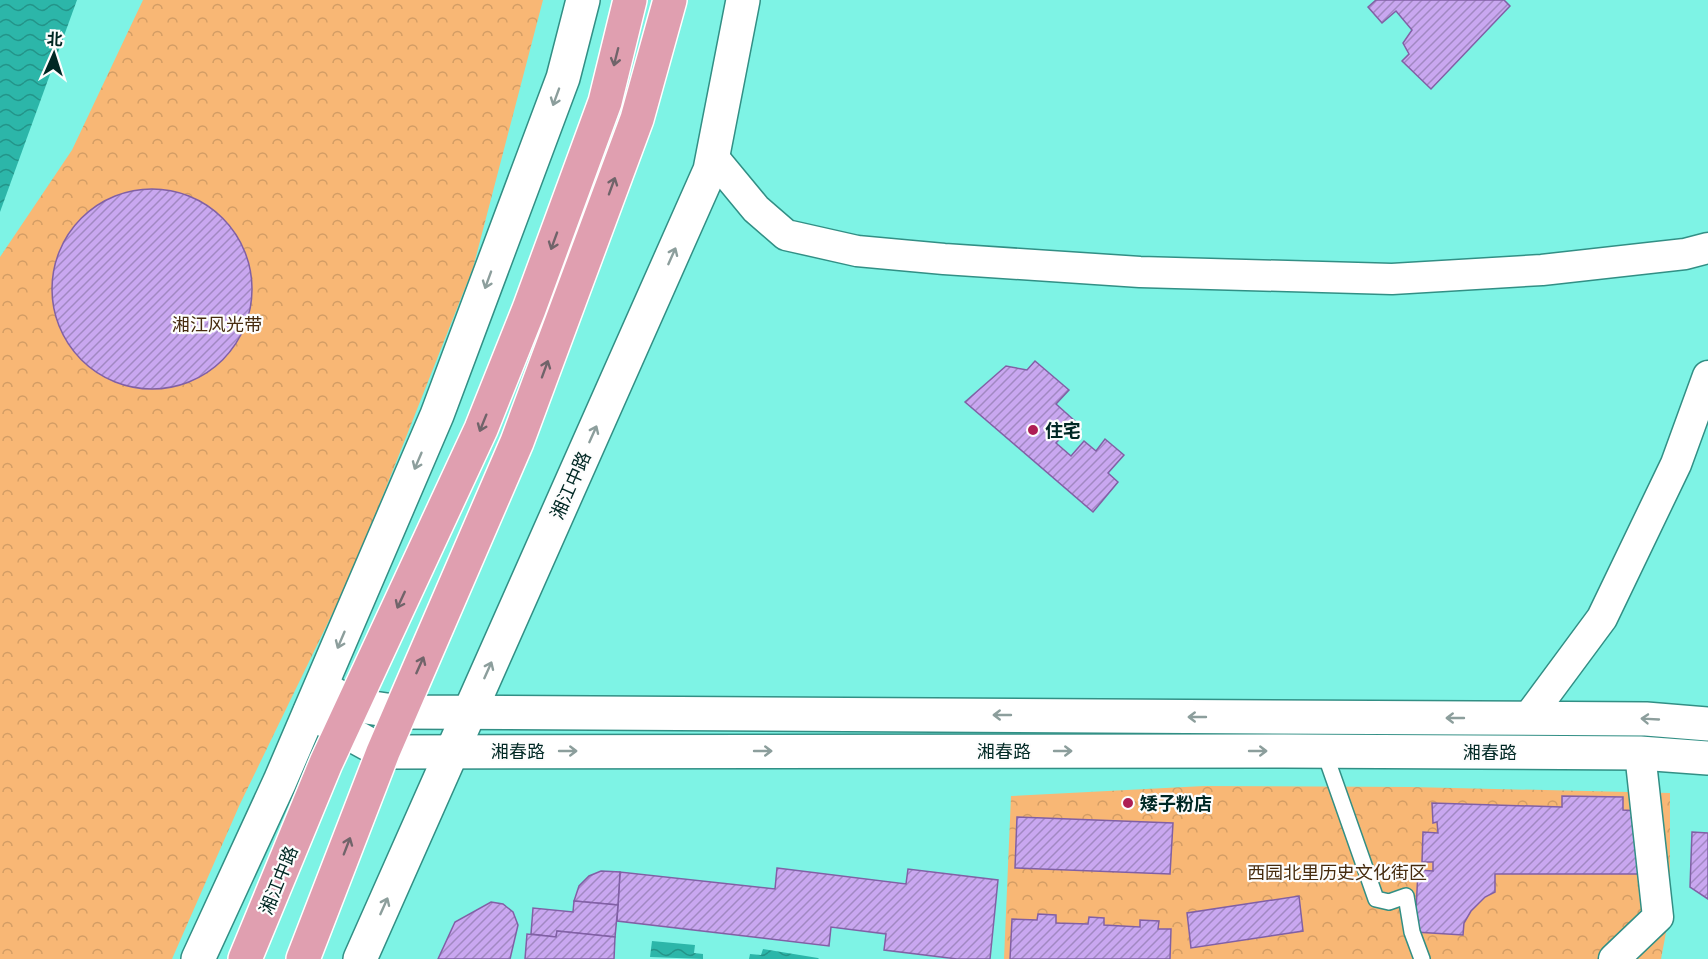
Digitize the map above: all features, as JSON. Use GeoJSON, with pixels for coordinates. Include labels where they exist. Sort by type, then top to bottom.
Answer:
{"type":"FeatureCollection","features":[{"type":"Feature","properties":{"kind":"main road","name":"湘江中路"},"geometry":{"type":"LineString","coordinates":[[245,959],[326,763],[481,429],[529,309],[605,102],[630,0]]}},
{"type":"Feature","properties":{"kind":"main road"},"geometry":{"type":"LineString","coordinates":[[303,959],[383,752],[525,421],[637,119],[670,0]]}},
{"type":"Feature","properties":{"kind":"street"},"geometry":{"type":"LineString","coordinates":[[198,959],[315,699],[437,415],[563,78],[583,0]]}},
{"type":"Feature","properties":{"kind":"street","name":"湘江中路"},"geometry":{"type":"LineString","coordinates":[[360,959],[710,170],[743,0]]}},
{"type":"Feature","properties":{"kind":"street"},"geometry":{"type":"LineString","coordinates":[[713,157],[756,209],[786,235],[857,251],[933,258],[1140,272],[1392,279],[1542,270],[1685,254],[1708,248]]}},
{"type":"Feature","properties":{"kind":"street"},"geometry":{"type":"LineString","coordinates":[[1528,718],[1602,618],[1676,464],[1708,376]]}},
{"type":"Feature","properties":{"kind":"street","name":"湘春路"},"geometry":{"type":"LineString","coordinates":[[315,699],[347,717],[383,752],[1324,751],[1640,753],[1708,758]]}},
{"type":"Feature","properties":{"kind":"street","name":"湘春路"},"geometry":{"type":"LineString","coordinates":[[347,717],[400,712],[470,712],[1646,719],[1708,724]]}},
{"type":"Feature","properties":{"kind":"street"},"geometry":{"type":"LineString","coordinates":[[1614,959],[1658,917],[1640,753]]}},
{"type":"Feature","properties":{"kind":"lane"},"geometry":{"type":"LineString","coordinates":[[1324,751],[1376,898],[1389,902],[1406,896],[1412,932],[1422,959]]}},
{"type":"Feature","properties":{"kind":"green space","name":"湘江风光带"},"geometry":{"type":"Polygon","coordinates":[[[143,0],[543,0],[473,268],[353,571],[240,804],[172,959],[0,959],[0,257],[72,150],[143,0]]]}},
{"type":"Feature","properties":{"kind":"green space","name":"西园北里历史文化街区"},"geometry":{"type":"Polygon","coordinates":[[[1204,786],[1411,787],[1670,793],[1670,911],[1661,959],[1004,959],[1011,796],[1204,786]]]}},
{"type":"Feature","properties":{"kind":"water"},"geometry":{"type":"Polygon","coordinates":[[[0,0],[77,0],[0,212],[0,0]]]}},
{"type":"Feature","properties":{"kind":"water"},"geometry":{"type":"Polygon","coordinates":[[[652,941],[695,945],[694,953],[703,954],[703,959],[650,957],[652,941]]]}},
{"type":"Feature","properties":{"kind":"water"},"geometry":{"type":"Polygon","coordinates":[[[763,949],[819,959],[749,959],[750,954],[761,955],[763,949]]]}},
{"type":"Feature","properties":{"kind":"building"},"geometry":{"type":"Polygon","coordinates":[[[1376,0],[1504,0],[1510,6],[1431,89],[1402,61],[1409,54],[1403,43],[1412,30],[1396,11],[1382,23],[1368,7],[1376,0]]]}},
{"type":"Feature","properties":{"kind":"building"},"geometry":{"type":"Polygon","coordinates":[[[142,189],[162,189],[190,196],[223,218],[245,251],[252,279],[252,299],[245,327],[223,360],[190,382],[162,389],[142,389],[114,382],[96,372],[75,353],[56,318],[52,299],[52,279],[59,251],[69,233],[88,212],[123,193],[142,189]]]}},
{"type":"Feature","properties":{"kind":"building","name":"住宅"},"geometry":{"type":"Polygon","coordinates":[[[1035,361],[1069,390],[1056,404],[1075,421],[1056,443],[1071,456],[1084,441],[1096,451],[1105,439],[1124,455],[1108,473],[1118,482],[1093,512],[965,402],[1006,366],[1027,370],[1035,361]]]}},
{"type":"Feature","properties":{"kind":"building"},"geometry":{"type":"Polygon","coordinates":[[[1562,796],[1623,797],[1623,810],[1639,811],[1638,874],[1495,874],[1495,892],[1485,897],[1471,911],[1464,923],[1463,935],[1415,932],[1418,870],[1433,871],[1433,862],[1422,862],[1423,832],[1438,833],[1437,822],[1433,823],[1432,803],[1562,807],[1562,796]]]}},
{"type":"Feature","properties":{"kind":"building"},"geometry":{"type":"Polygon","coordinates":[[[1017,817],[1173,823],[1170,874],[1015,868],[1017,817]]]}},
{"type":"Feature","properties":{"kind":"building"},"geometry":{"type":"Polygon","coordinates":[[[1692,832],[1708,833],[1708,899],[1690,887],[1692,832]]]}},
{"type":"Feature","properties":{"kind":"building"},"geometry":{"type":"Polygon","coordinates":[[[777,868],[906,884],[908,869],[998,880],[990,959],[957,959],[884,950],[886,934],[831,927],[829,946],[617,921],[620,872],[775,889],[777,868]]]}},
{"type":"Feature","properties":{"kind":"building"},"geometry":{"type":"Polygon","coordinates":[[[601,871],[620,872],[618,905],[574,901],[579,886],[589,876],[601,871]]]}},
{"type":"Feature","properties":{"kind":"building"},"geometry":{"type":"Polygon","coordinates":[[[1299,896],[1303,931],[1191,948],[1187,913],[1299,896]]]}},
{"type":"Feature","properties":{"kind":"building"},"geometry":{"type":"Polygon","coordinates":[[[574,901],[618,905],[615,937],[557,931],[556,937],[531,934],[533,908],[573,912],[574,901]]]}},
{"type":"Feature","properties":{"kind":"building"},"geometry":{"type":"Polygon","coordinates":[[[491,902],[503,904],[513,912],[518,925],[510,959],[438,959],[455,922],[491,902]]]}},
{"type":"Feature","properties":{"kind":"building"},"geometry":{"type":"Polygon","coordinates":[[[1038,914],[1056,915],[1056,923],[1088,924],[1089,917],[1104,918],[1104,925],[1140,927],[1140,920],[1159,921],[1158,929],[1171,929],[1170,959],[1010,959],[1012,919],[1037,920],[1038,914]]]}},
{"type":"Feature","properties":{"kind":"building"},"geometry":{"type":"Polygon","coordinates":[[[557,931],[615,937],[614,959],[525,959],[527,934],[556,937],[557,931]]]}},
{"type":"Feature","properties":{"kind":"place","name":"住宅"},"geometry":{"type":"Point","coordinates":[1033,430]}},
{"type":"Feature","properties":{"kind":"place","name":"矮子粉店"},"geometry":{"type":"Point","coordinates":[1128,803]}}]}
